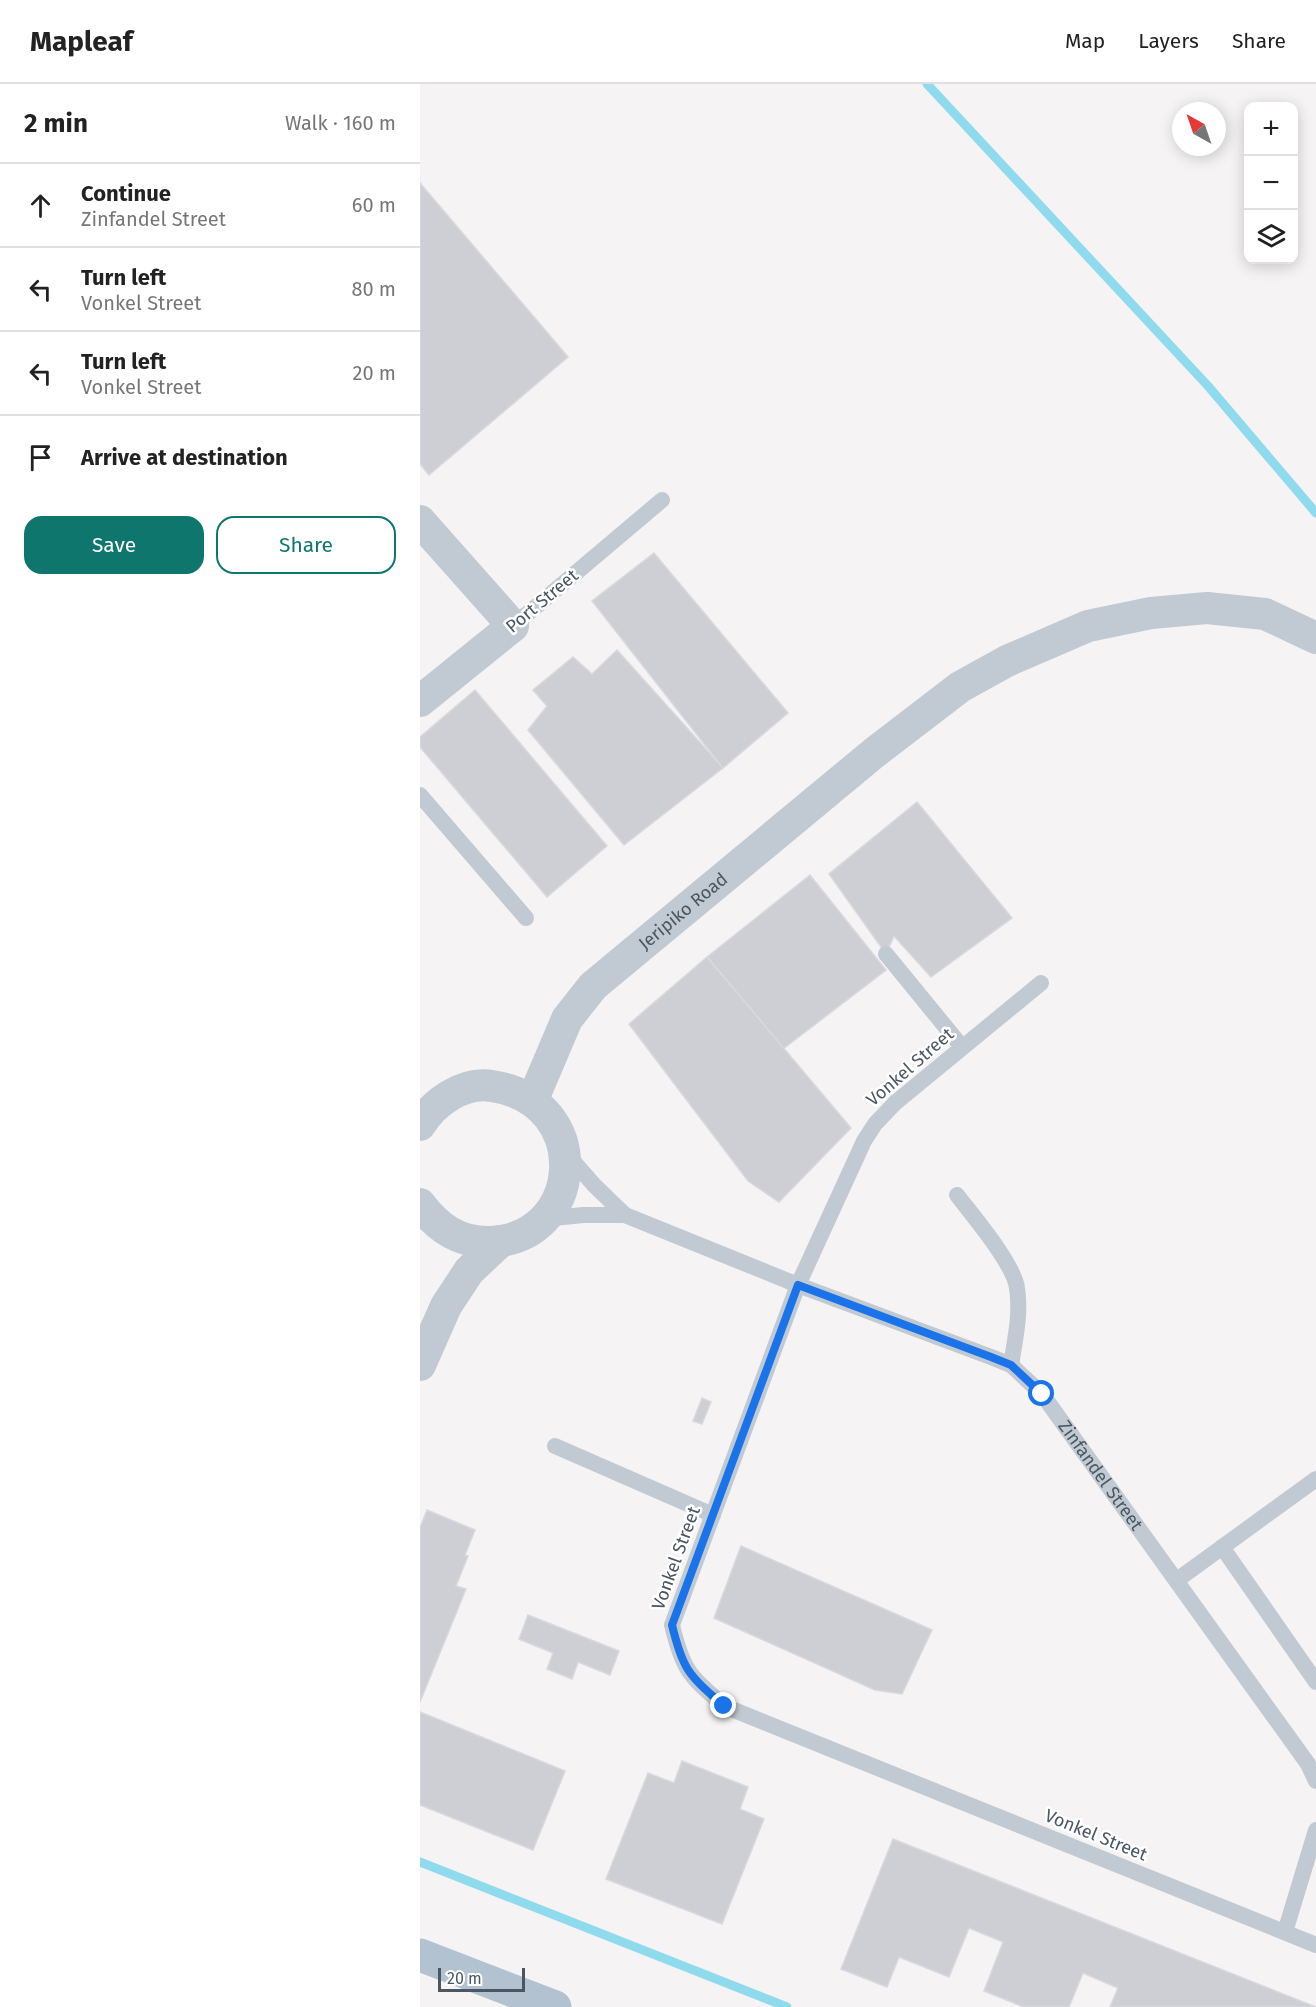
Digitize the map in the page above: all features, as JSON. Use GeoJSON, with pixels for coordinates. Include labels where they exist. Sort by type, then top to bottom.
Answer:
{"type":"FeatureCollection","features":[{"type":"Feature","properties":{"kind":"main road"},"geometry":{"type":"LineString","coordinates":[[420,1955],[555,2007]]}},
{"type":"Feature","properties":{"kind":"street"},"geometry":{"type":"LineString","coordinates":[[422,526],[513,626]]}},
{"type":"Feature","properties":{"kind":"street","name":"Jeripiko Road"},"geometry":{"type":"LineString","coordinates":[[533,1100],[567,1019],[592,986],[874,753],[960,687],[1007,661],[1088,626],[1151,613],[1207,609],[1265,614],[1316,638]]}},
{"type":"Feature","properties":{"kind":"street","name":"Port Street"},"geometry":{"type":"LineString","coordinates":[[420,701],[513,626]]}},
{"type":"Feature","properties":{"kind":"street"},"geometry":{"type":"LineString","coordinates":[[420,1125],[431,1100],[464,1089],[488,1085],[511,1089],[533,1100],[548,1113],[559,1131],[565,1151],[566,1169],[555,1204],[543,1219],[524,1233],[501,1242],[469,1271],[446,1306],[420,1365]]}},
{"type":"Feature","properties":{"kind":"street"},"geometry":{"type":"LineString","coordinates":[[420,1204],[432,1220],[452,1234],[476,1242],[501,1242]]}},
{"type":"Feature","properties":{"kind":"lane","name":"Port Street"},"geometry":{"type":"LineString","coordinates":[[513,626],[663,500]]}},
{"type":"Feature","properties":{"kind":"lane"},"geometry":{"type":"LineString","coordinates":[[420,795],[526,918]]}},
{"type":"Feature","properties":{"kind":"lane"},"geometry":{"type":"LineString","coordinates":[[886,954],[962,1047]]}},
{"type":"Feature","properties":{"kind":"lane","name":"Vonkel Street"},"geometry":{"type":"LineString","coordinates":[[1041,983],[895,1103],[875,1124],[864,1141],[798,1285],[672,1625],[680,1659],[694,1680],[724,1706],[1316,1945]]}},
{"type":"Feature","properties":{"kind":"lane","name":"Zinfandel Street"},"geometry":{"type":"LineString","coordinates":[[565,1151],[594,1185],[625,1215]]}},
{"type":"Feature","properties":{"kind":"lane"},"geometry":{"type":"LineString","coordinates":[[957,1195],[1010,1267],[1017,1285],[1018,1313],[1011,1365]]}},
{"type":"Feature","properties":{"kind":"lane","name":"Zinfandel Street"},"geometry":{"type":"LineString","coordinates":[[543,1219],[583,1215],[625,1215],[798,1285],[1011,1365],[1042,1394],[1308,1764],[1316,1781]]}},
{"type":"Feature","properties":{"kind":"lane"},"geometry":{"type":"LineString","coordinates":[[555,1446],[713,1515]]}},
{"type":"Feature","properties":{"kind":"lane"},"geometry":{"type":"LineString","coordinates":[[1177,1580],[1316,1479]]}},
{"type":"Feature","properties":{"kind":"lane"},"geometry":{"type":"LineString","coordinates":[[1222,1547],[1316,1682]]}},
{"type":"Feature","properties":{"kind":"lane"},"geometry":{"type":"LineString","coordinates":[[1285,1932],[1316,1830]]}},
{"type":"Feature","properties":{"kind":"building"},"geometry":{"type":"Polygon","coordinates":[[[420,183],[568,357],[429,475],[420,464],[420,183]]]}},
{"type":"Feature","properties":{"kind":"building"},"geometry":{"type":"Polygon","coordinates":[[[654,553],[788,713],[723,768],[592,601],[654,553]]]}},
{"type":"Feature","properties":{"kind":"building"},"geometry":{"type":"Polygon","coordinates":[[[617,650],[723,768],[624,845],[528,730],[547,706],[533,690],[573,657],[592,674],[617,650]]]}},
{"type":"Feature","properties":{"kind":"building"},"geometry":{"type":"Polygon","coordinates":[[[475,690],[607,846],[547,897],[420,747],[420,737],[475,690]]]}},
{"type":"Feature","properties":{"kind":"building"},"geometry":{"type":"Polygon","coordinates":[[[917,802],[1012,918],[931,977],[894,936],[886,954],[829,874],[917,802]]]}},
{"type":"Feature","properties":{"kind":"building"},"geometry":{"type":"Polygon","coordinates":[[[810,875],[886,970],[783,1049],[707,957],[810,875]]]}},
{"type":"Feature","properties":{"kind":"building"},"geometry":{"type":"Polygon","coordinates":[[[707,957],[851,1128],[779,1202],[748,1181],[629,1024],[707,957]]]}},
{"type":"Feature","properties":{"kind":"building"},"geometry":{"type":"Polygon","coordinates":[[[702,1398],[711,1402],[702,1424],[693,1421],[702,1398]]]}},
{"type":"Feature","properties":{"kind":"building"},"geometry":{"type":"Polygon","coordinates":[[[427,1510],[475,1530],[456,1586],[466,1589],[420,1702],[420,1528],[427,1510]]]}},
{"type":"Feature","properties":{"kind":"building"},"geometry":{"type":"Polygon","coordinates":[[[741,1546],[932,1630],[902,1694],[875,1690],[714,1618],[741,1546]]]}},
{"type":"Feature","properties":{"kind":"building"},"geometry":{"type":"Polygon","coordinates":[[[528,1615],[619,1651],[610,1675],[578,1662],[572,1679],[547,1669],[553,1653],[519,1639],[528,1615]]]}},
{"type":"Feature","properties":{"kind":"building"},"geometry":{"type":"Polygon","coordinates":[[[420,1712],[565,1771],[533,1850],[420,1805],[420,1712]]]}},
{"type":"Feature","properties":{"kind":"building"},"geometry":{"type":"Polygon","coordinates":[[[682,1761],[748,1787],[740,1809],[764,1819],[722,1924],[606,1879],[648,1773],[674,1783],[682,1761]]]}},
{"type":"Feature","properties":{"kind":"building"},"geometry":{"type":"Polygon","coordinates":[[[893,1839],[1316,2007],[1110,2007],[1118,1988],[1083,1973],[1069,2007],[1024,2007],[984,1991],[1003,1942],[969,1928],[949,1977],[899,1957],[887,1987],[841,1969],[893,1839]]]}},
{"type":"Feature","properties":{"kind":"waterway"},"geometry":{"type":"LineString","coordinates":[[927,84],[1208,386],[1316,513]]}},
{"type":"Feature","properties":{"kind":"waterway"},"geometry":{"type":"LineString","coordinates":[[420,1862],[787,2007]]}},
{"type":"Feature","properties":{"kind":"route"},"geometry":{"type":"LineString","coordinates":[[724,1706],[694,1680],[680,1659],[672,1625],[798,1285],[1011,1365],[1042,1394]]}}]}
